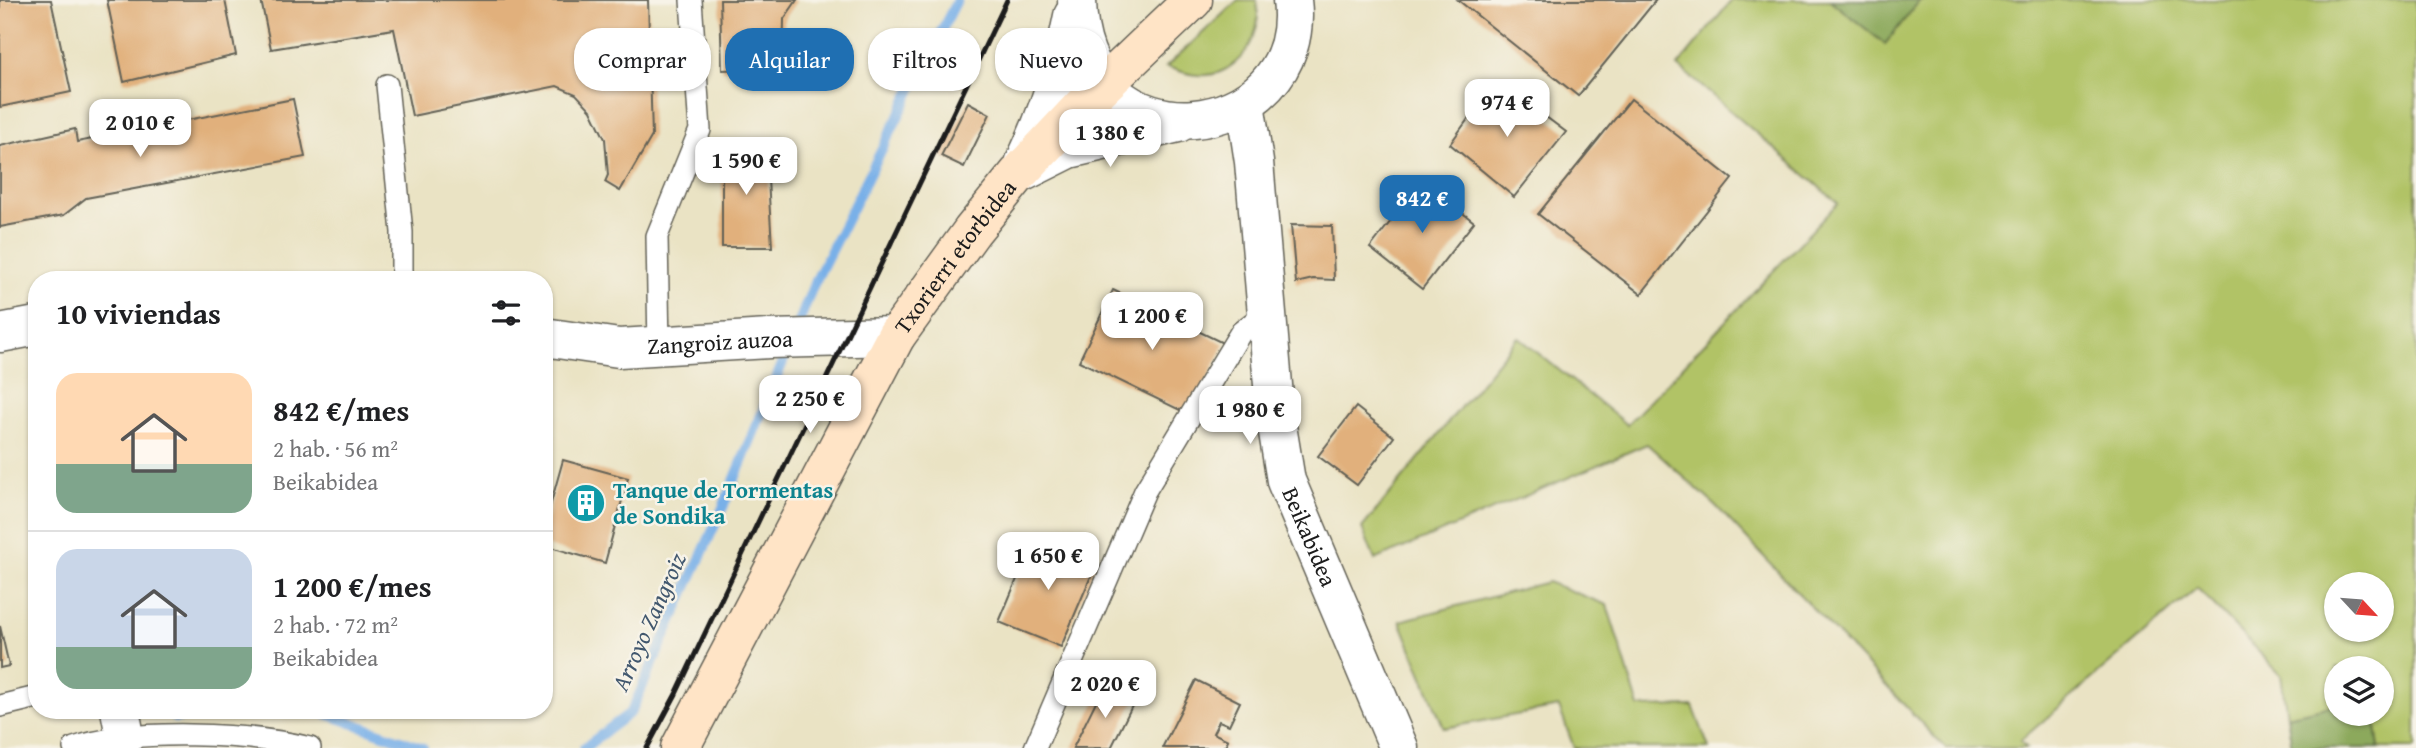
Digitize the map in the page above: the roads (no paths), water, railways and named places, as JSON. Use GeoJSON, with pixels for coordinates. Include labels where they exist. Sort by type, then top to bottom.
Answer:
{"type":"FeatureCollection","features":[{"type":"Feature","properties":{"kind":"street"},"geometry":{"type":"LineString","coordinates":[[1077,0],[1077,28]]}},
{"type":"Feature","properties":{"kind":"street"},"geometry":{"type":"LineString","coordinates":[[1020,173],[1041,129],[1065,57],[1077,0]]}},
{"type":"Feature","properties":{"kind":"street","name":"Txorierri etorbidea"},"geometry":{"type":"LineString","coordinates":[[1107,81],[1194,0]]}},
{"type":"Feature","properties":{"kind":"street"},"geometry":{"type":"LineString","coordinates":[[1020,173],[1069,149],[1217,116],[1245,103],[1266,85],[1281,62],[1291,18],[1309,0]]}},
{"type":"Feature","properties":{"kind":"street"},"geometry":{"type":"LineString","coordinates":[[1107,88],[1127,105],[1146,113],[1187,121]]}},
{"type":"Feature","properties":{"kind":"street","name":"Txorierri etorbidea"},"geometry":{"type":"LineString","coordinates":[[680,748],[896,336],[972,231],[1020,173],[1097,91]]}},
{"type":"Feature","properties":{"kind":"street","name":"Beikabidea"},"geometry":{"type":"LineString","coordinates":[[1245,103],[1268,311],[1276,420],[1286,481],[1399,748]]}},
{"type":"Feature","properties":{"kind":"street"},"geometry":{"type":"LineString","coordinates":[[0,333],[28,328]]}},
{"type":"Feature","properties":{"kind":"street","name":"Zangroiz auzoa"},"geometry":{"type":"LineString","coordinates":[[553,338],[619,348],[659,348],[769,339],[896,336]]}},
{"type":"Feature","properties":{"kind":"lane"},"geometry":{"type":"LineString","coordinates":[[659,348],[657,236],[699,130],[691,0]]}},
{"type":"Feature","properties":{"kind":"lane"},"geometry":{"type":"LineString","coordinates":[[387,85],[402,232],[402,271]]}},
{"type":"Feature","properties":{"kind":"lane"},"geometry":{"type":"LineString","coordinates":[[1035,748],[1145,491],[1241,332],[1268,311]]}},
{"type":"Feature","properties":{"kind":"lane"},"geometry":{"type":"LineString","coordinates":[[0,706],[28,699]]}},
{"type":"Feature","properties":{"kind":"lane"},"geometry":{"type":"LineString","coordinates":[[74,748],[123,723],[310,748]]}},
{"type":"Feature","properties":{"kind":"waterway","name":"Arroyo Zangroiz"},"geometry":{"type":"LineString","coordinates":[[796,330],[813,286],[957,0]]}},
{"type":"Feature","properties":{"kind":"waterway","name":"Arroyo Zangroiz"},"geometry":{"type":"LineString","coordinates":[[584,748],[631,712],[724,505],[790,345]]}},
{"type":"Feature","properties":{"kind":"waterway","name":"Arroyo Zangroiz"},"geometry":{"type":"LineString","coordinates":[[341,719],[423,748]]}},
{"type":"Feature","properties":{"kind":"railway"},"geometry":{"type":"LineString","coordinates":[[647,748],[676,694],[1007,0]]}},
{"type":"Feature","properties":{"kind":"place","name":"Tanque de Tormentas de Sondika"},"geometry":{"type":"Point","coordinates":[586,503]}}]}
